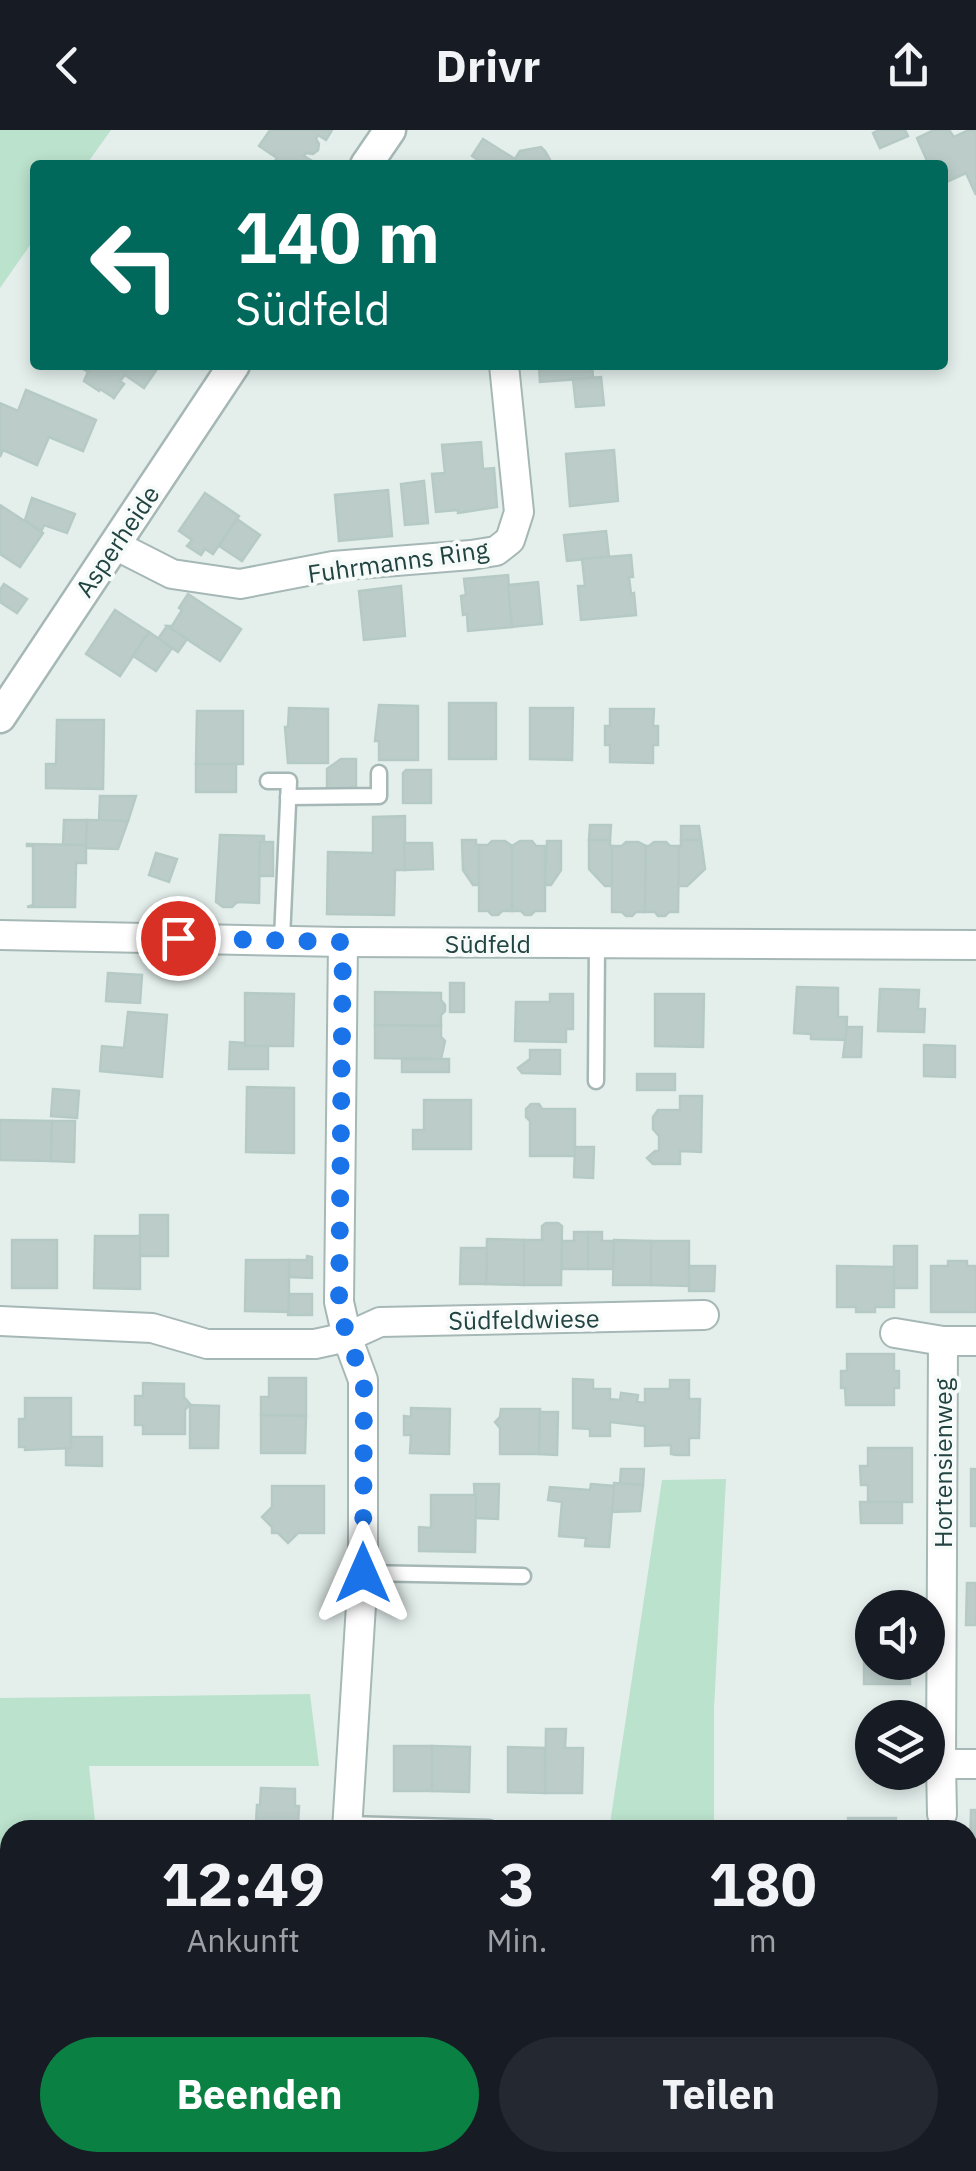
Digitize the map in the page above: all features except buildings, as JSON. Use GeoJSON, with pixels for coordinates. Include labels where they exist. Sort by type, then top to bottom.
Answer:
{"type":"FeatureCollection","features":[{"type":"Feature","properties":{"kind":"street"},"geometry":{"type":"LineString","coordinates":[[369,160],[390,130]]}},
{"type":"Feature","properties":{"kind":"street","name":"Asperheide"},"geometry":{"type":"LineString","coordinates":[[0,717],[231,370]]}},
{"type":"Feature","properties":{"kind":"street","name":"Fuhrmanns Ring"},"geometry":{"type":"LineString","coordinates":[[114,545],[172,574],[240,584],[333,566],[496,551],[510,540],[519,512],[505,370]]}},
{"type":"Feature","properties":{"kind":"street","name":"Südfeld"},"geometry":{"type":"LineString","coordinates":[[0,936],[976,946]]}},
{"type":"Feature","properties":{"kind":"street"},"geometry":{"type":"LineString","coordinates":[[343,942],[339,1302],[347,1337],[364,1380],[363,1573],[348,1820]]}},
{"type":"Feature","properties":{"kind":"street","name":"Südfeldwiese"},"geometry":{"type":"LineString","coordinates":[[0,1321],[152,1328],[206,1344],[315,1344],[347,1337],[380,1322],[704,1315]]}},
{"type":"Feature","properties":{"kind":"street","name":"Hortensienweg"},"geometry":{"type":"LineString","coordinates":[[895,1333],[943,1341],[976,1341]]}},
{"type":"Feature","properties":{"kind":"street","name":"Hortensienweg"},"geometry":{"type":"LineString","coordinates":[[941,1700],[943,1341]]}},
{"type":"Feature","properties":{"kind":"street"},"geometry":{"type":"LineString","coordinates":[[945,1764],[976,1764]]}},
{"type":"Feature","properties":{"kind":"street","name":"Hortensienweg"},"geometry":{"type":"LineString","coordinates":[[942,1790],[942,1814]]}},
{"type":"Feature","properties":{"kind":"lane"},"geometry":{"type":"LineString","coordinates":[[288,797],[378,796],[378,773]]}},
{"type":"Feature","properties":{"kind":"lane"},"geometry":{"type":"LineString","coordinates":[[268,782],[289,782],[282,939]]}},
{"type":"Feature","properties":{"kind":"lane"},"geometry":{"type":"LineString","coordinates":[[596,943],[596,1081]]}},
{"type":"Feature","properties":{"kind":"lane"},"geometry":{"type":"LineString","coordinates":[[363,1573],[524,1576]]}},
{"type":"Feature","properties":{"kind":"green space"},"geometry":{"type":"Polygon","coordinates":[[[0,130],[111,130],[90,160],[30,160],[30,245],[0,288],[0,130]]]}},
{"type":"Feature","properties":{"kind":"green space"},"geometry":{"type":"Polygon","coordinates":[[[726,1479],[714,1709],[714,1820],[611,1820],[662,1480],[726,1479]]]}},
{"type":"Feature","properties":{"kind":"green space"},"geometry":{"type":"Polygon","coordinates":[[[310,1694],[319,1766],[89,1766],[95,1820],[0,1820],[0,1698],[310,1694]]]}},
{"type":"Feature","properties":{"kind":"route"},"geometry":{"type":"LineString","coordinates":[[178,938],[343,942],[339,1302],[347,1337],[364,1380],[363,1573]]}}]}
